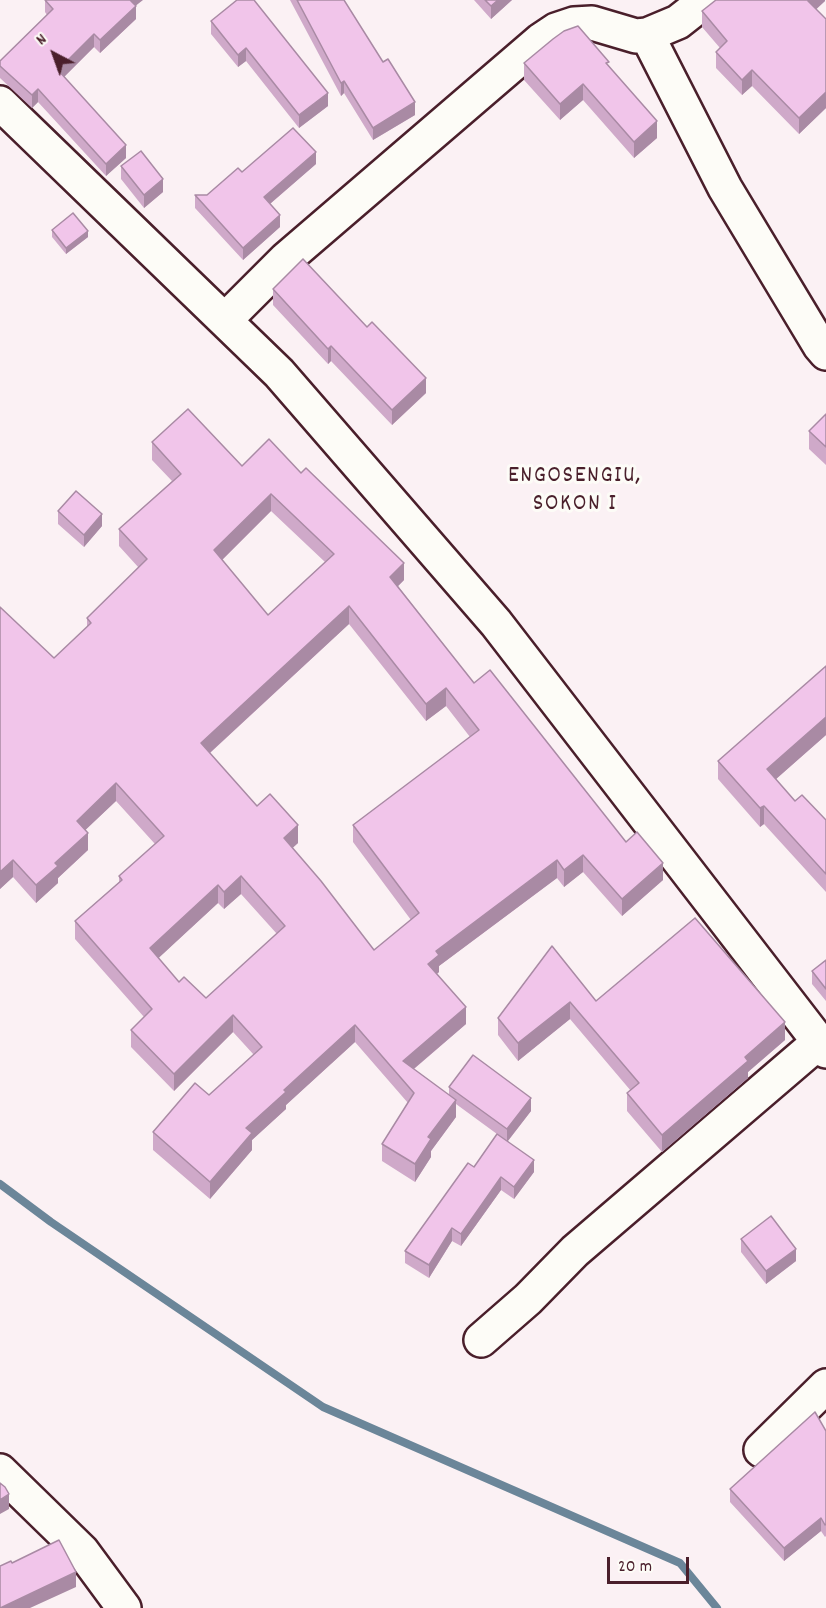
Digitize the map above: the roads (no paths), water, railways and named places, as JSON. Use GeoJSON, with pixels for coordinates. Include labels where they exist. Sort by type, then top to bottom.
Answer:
{"type":"FeatureCollection","features":[{"type":"Feature","properties":{"kind":"street"},"geometry":{"type":"LineString","coordinates":[[225,321],[286,259],[541,40],[556,30],[574,24],[592,24],[636,36],[647,35],[678,22],[706,0]]}},
{"type":"Feature","properties":{"kind":"street"},"geometry":{"type":"LineString","coordinates":[[647,35],[726,188],[826,353]]}},
{"type":"Feature","properties":{"kind":"street"},"geometry":{"type":"LineString","coordinates":[[0,103],[279,373],[496,622],[822,1047],[575,1251],[528,1299],[481,1340]]}},
{"type":"Feature","properties":{"kind":"street"},"geometry":{"type":"LineString","coordinates":[[761,1450],[826,1386]]}},
{"type":"Feature","properties":{"kind":"street"},"geometry":{"type":"LineString","coordinates":[[0,1471],[82,1551],[124,1608]]}},
{"type":"Feature","properties":{"kind":"waterway"},"geometry":{"type":"LineString","coordinates":[[0,1184],[51,1222],[323,1407],[680,1563],[717,1608]]}},
{"type":"Feature","properties":{"kind":"district","name":"ENGOSENGIU, SOKON I"},"geometry":{"type":"Point","coordinates":[575,492]}}]}
